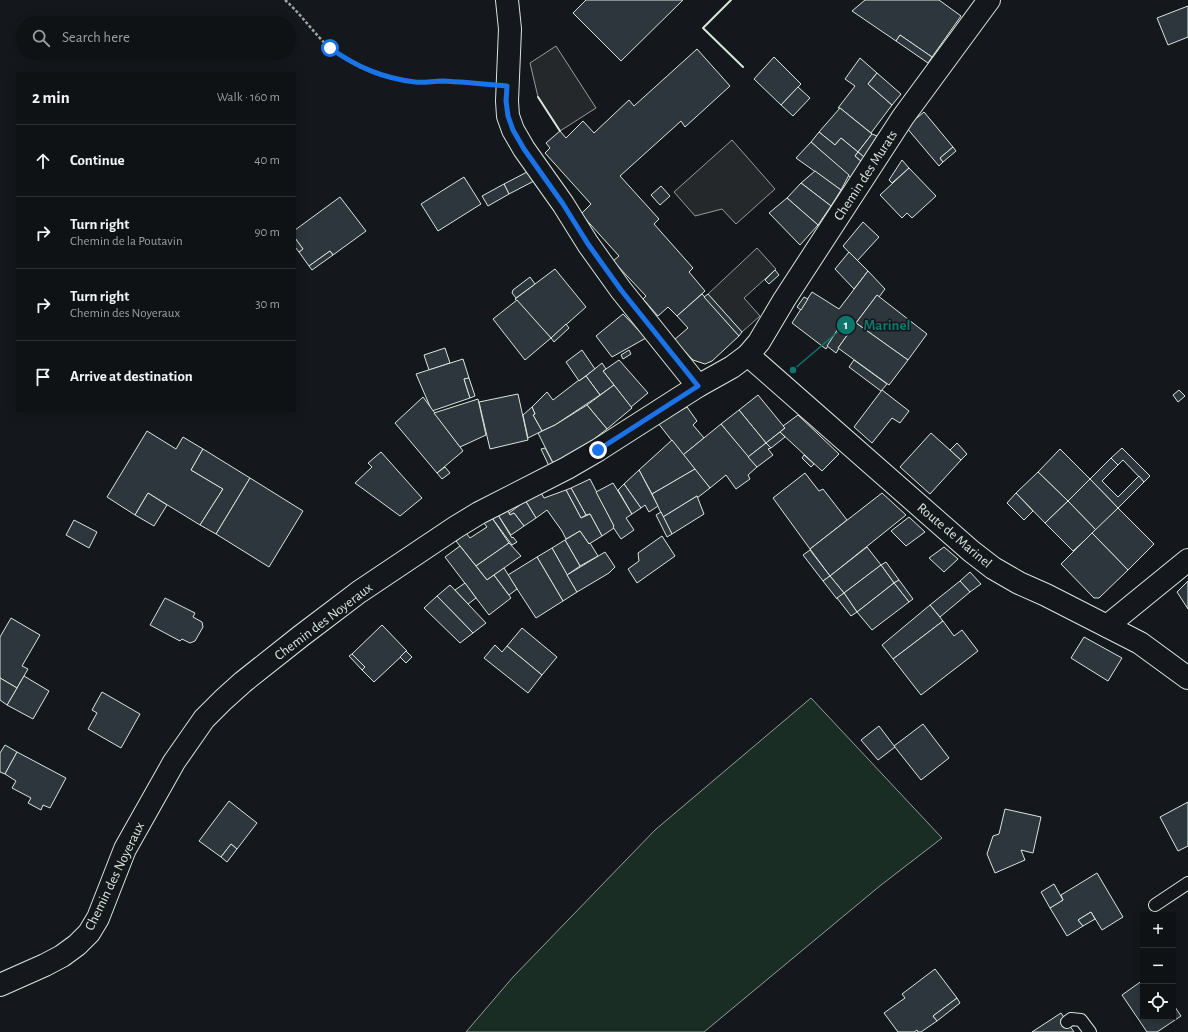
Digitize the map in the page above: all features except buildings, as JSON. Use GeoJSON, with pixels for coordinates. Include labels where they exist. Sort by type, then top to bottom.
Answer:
{"type":"FeatureCollection","features":[{"type":"Feature","properties":{"kind":"street"},"geometry":{"type":"LineString","coordinates":[[507,0],[510,29],[506,101],[508,116],[513,130],[524,149],[563,204],[588,244],[621,290],[698,386]]}},
{"type":"Feature","properties":{"kind":"street","name":"Chemin des Murats"},"geometry":{"type":"LineString","coordinates":[[748,355],[759,342],[784,300],[903,117],[989,0]]}},
{"type":"Feature","properties":{"kind":"street","name":"Chemin des Noyeraux"},"geometry":{"type":"LineString","coordinates":[[0,986],[62,956],[77,945],[89,932],[98,918],[125,850],[174,762],[204,719],[243,682],[359,592],[456,527],[503,500],[567,468],[598,450],[698,386],[732,367],[748,355]]}},
{"type":"Feature","properties":{"kind":"street","name":"Route de Marinel"},"geometry":{"type":"LineString","coordinates":[[748,355],[971,551],[994,568],[1019,583],[1140,643],[1188,678]]}},
{"type":"Feature","properties":{"kind":"street"},"geometry":{"type":"LineString","coordinates":[[1107,626],[1188,560]]}},
{"type":"Feature","properties":{"kind":"lane"},"geometry":{"type":"LineString","coordinates":[[1155,905],[1188,883]]}},
{"type":"Feature","properties":{"kind":"lane"},"geometry":{"type":"LineString","coordinates":[[1067,1022],[1071,1019],[1081,1020],[1090,1032]]}},
{"type":"Feature","properties":{"kind":"path"},"geometry":{"type":"LineString","coordinates":[[285,0],[330,48],[347,60],[368,71],[391,78],[416,82],[440,81],[507,86]]}},
{"type":"Feature","properties":{"kind":"green space"},"geometry":{"type":"Polygon","coordinates":[[[811,698],[942,838],[881,885],[704,1032],[466,1032],[513,977],[655,830],[811,698]]]}},
{"type":"Feature","properties":{"kind":"shaded area"},"geometry":{"type":"Polygon","coordinates":[[[556,46],[596,108],[560,131],[538,97],[530,63],[556,46]]]}},
{"type":"Feature","properties":{"kind":"shaded area"},"geometry":{"type":"Polygon","coordinates":[[[732,140],[775,189],[736,224],[722,209],[695,216],[674,192],[732,140]]]}},
{"type":"Feature","properties":{"kind":"shaded area"},"geometry":{"type":"Polygon","coordinates":[[[757,248],[776,269],[744,298],[760,316],[742,332],[708,294],[757,248]]]}},
{"type":"Feature","properties":{"kind":"wall"},"geometry":{"type":"LineString","coordinates":[[731,0],[703,28],[743,67]]}},
{"type":"Feature","properties":{"kind":"wall"},"geometry":{"type":"LineString","coordinates":[[538,97],[560,131]]}},
{"type":"Feature","properties":{"kind":"place","name":"Marinel"},"geometry":{"type":"Point","coordinates":[793,370]}},
{"type":"Feature","properties":{"kind":"route"},"geometry":{"type":"LineString","coordinates":[[330,48],[347,60],[368,71],[391,78],[416,82],[465,82],[507,86],[506,101],[508,116],[513,130],[524,149],[621,290],[698,386],[598,450]]}}]}
